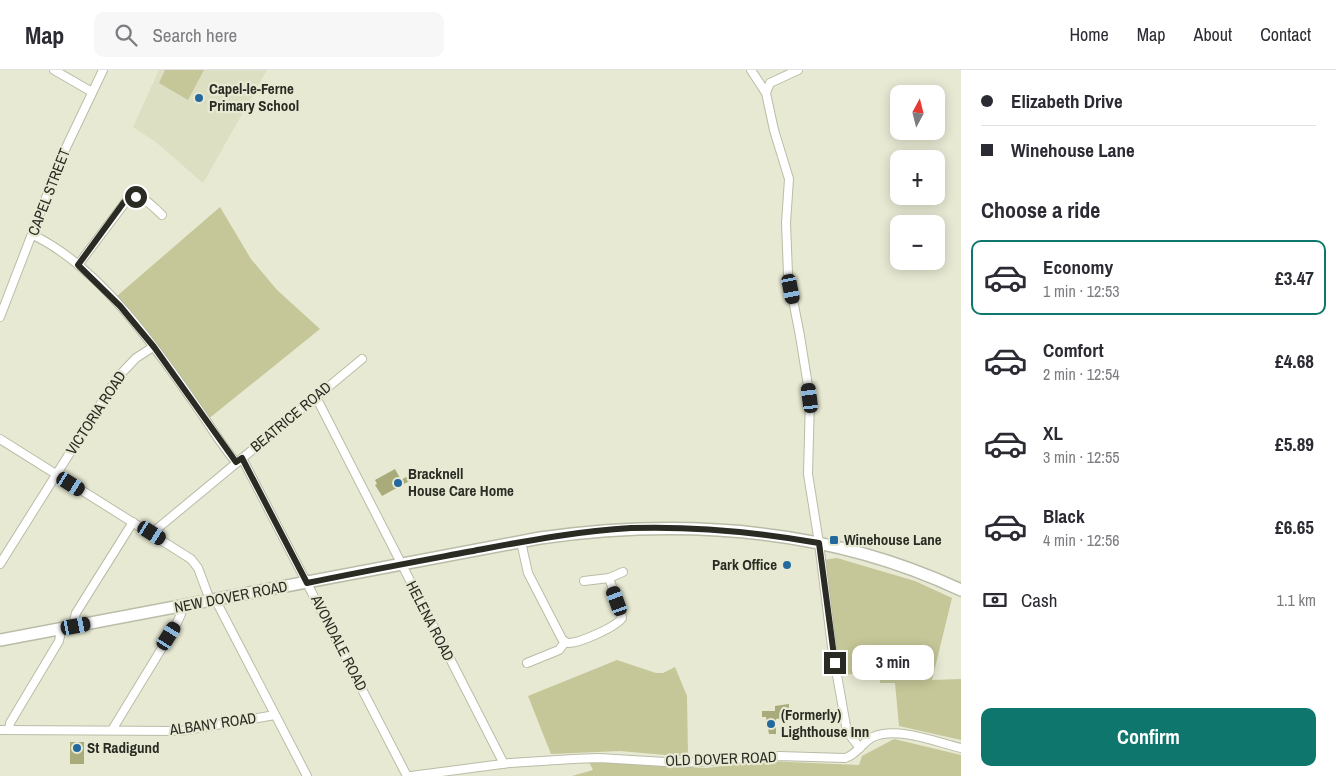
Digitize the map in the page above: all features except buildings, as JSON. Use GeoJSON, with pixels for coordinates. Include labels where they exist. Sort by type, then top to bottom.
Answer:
{"type":"FeatureCollection","features":[{"type":"Feature","properties":{"kind":"main road","name":"NEW DOVER ROAD"},"geometry":{"type":"LineString","coordinates":[[0,640],[400,564],[522,542],[609,530],[676,528],[754,533],[819,543],[873,556],[961,590]]}},
{"type":"Feature","properties":{"kind":"street"},"geometry":{"type":"LineString","coordinates":[[54,70],[92,92]]}},
{"type":"Feature","properties":{"kind":"street","name":"CAPEL STREET"},"geometry":{"type":"LineString","coordinates":[[0,317],[62,156],[103,70]]}},
{"type":"Feature","properties":{"kind":"street"},"geometry":{"type":"LineString","coordinates":[[751,70],[766,93],[770,114],[789,179],[786,223],[788,274],[810,398],[808,474],[832,648],[846,726],[849,734],[860,748]]}},
{"type":"Feature","properties":{"kind":"street"},"geometry":{"type":"LineString","coordinates":[[766,93],[770,83],[798,70]]}},
{"type":"Feature","properties":{"kind":"street"},"geometry":{"type":"LineString","coordinates":[[78,265],[127,200],[134,197],[143,198],[162,215]]}},
{"type":"Feature","properties":{"kind":"street","name":"AVONDALE ROAD"},"geometry":{"type":"LineString","coordinates":[[33,234],[55,247],[78,265],[120,306],[154,347],[239,460],[307,583],[407,776]]}},
{"type":"Feature","properties":{"kind":"street","name":"VICTORIA ROAD"},"geometry":{"type":"LineString","coordinates":[[0,564],[121,373],[136,358],[154,347]]}},
{"type":"Feature","properties":{"kind":"street","name":"BEATRICE ROAD"},"geometry":{"type":"LineString","coordinates":[[152,533],[362,359]]}},
{"type":"Feature","properties":{"kind":"street","name":"HELENA ROAD"},"geometry":{"type":"LineString","coordinates":[[316,397],[504,764]]}},
{"type":"Feature","properties":{"kind":"street"},"geometry":{"type":"LineString","coordinates":[[0,439],[194,561],[307,776]]}},
{"type":"Feature","properties":{"kind":"street"},"geometry":{"type":"LineString","coordinates":[[76,626],[74,621],[76,613],[133,522]]}},
{"type":"Feature","properties":{"kind":"street"},"geometry":{"type":"LineString","coordinates":[[522,542],[528,573],[565,642],[571,644],[577,642],[616,625],[621,620],[621,612],[609,578]]}},
{"type":"Feature","properties":{"kind":"street"},"geometry":{"type":"LineString","coordinates":[[584,581],[609,578],[623,572]]}},
{"type":"Feature","properties":{"kind":"street"},"geometry":{"type":"LineString","coordinates":[[112,730],[176,624],[181,614],[180,607]]}},
{"type":"Feature","properties":{"kind":"street"},"geometry":{"type":"LineString","coordinates":[[9,730],[10,723],[59,641],[58,630]]}},
{"type":"Feature","properties":{"kind":"street"},"geometry":{"type":"LineString","coordinates":[[527,663],[559,650],[565,642]]}},
{"type":"Feature","properties":{"kind":"street","name":"ALBANY ROAD"},"geometry":{"type":"LineString","coordinates":[[0,730],[193,730],[275,715]]}},
{"type":"Feature","properties":{"kind":"street","name":"OLD DOVER ROAD"},"geometry":{"type":"LineString","coordinates":[[411,776],[504,764],[590,758],[682,763],[732,761],[779,756],[841,758],[849,757],[874,737],[894,732],[961,748]]}},
{"type":"Feature","properties":{"kind":"shaded area","name":"Capel-le-Ferne Primary School"},"geometry":{"type":"Polygon","coordinates":[[[159,70],[267,70],[203,183],[157,143],[133,127],[159,70]]]}},
{"type":"Feature","properties":{"kind":"shaded area"},"geometry":{"type":"Polygon","coordinates":[[[165,70],[204,70],[188,100],[159,83],[165,70]]]}},
{"type":"Feature","properties":{"kind":"shaded area"},"geometry":{"type":"Polygon","coordinates":[[[220,207],[251,259],[277,290],[320,329],[207,420],[117,296],[220,207]]]}},
{"type":"Feature","properties":{"kind":"shaded area"},"geometry":{"type":"Polygon","coordinates":[[[837,558],[915,581],[952,598],[932,680],[961,679],[961,740],[899,726],[895,683],[880,683],[879,672],[840,675],[823,560],[837,558]]]}},
{"type":"Feature","properties":{"kind":"shaded area"},"geometry":{"type":"Polygon","coordinates":[[[617,660],[656,673],[663,673],[675,667],[687,696],[688,757],[620,751],[551,754],[528,696],[617,660]]]}},
{"type":"Feature","properties":{"kind":"shaded area"},"geometry":{"type":"Polygon","coordinates":[[[894,739],[961,755],[961,776],[572,776],[593,770],[589,762],[592,761],[706,768],[766,761],[859,765],[862,756],[894,739]]]}},
{"type":"Feature","properties":{"kind":"place","name":"Capel-le-Ferne Primary School"},"geometry":{"type":"Point","coordinates":[199,98]}},
{"type":"Feature","properties":{"kind":"place","name":"Bracknell House Care Home"},"geometry":{"type":"Point","coordinates":[398,483]}},
{"type":"Feature","properties":{"kind":"place","name":"Winehouse Lane"},"geometry":{"type":"Point","coordinates":[834,540]}},
{"type":"Feature","properties":{"kind":"place","name":"Park Office"},"geometry":{"type":"Point","coordinates":[787,565]}},
{"type":"Feature","properties":{"kind":"place","name":"(Formerly) Lighthouse Inn"},"geometry":{"type":"Point","coordinates":[771,724]}},
{"type":"Feature","properties":{"kind":"place","name":"St Radigund"},"geometry":{"type":"Point","coordinates":[77,748]}},
{"type":"Feature","properties":{"kind":"route"},"geometry":{"type":"LineString","coordinates":[[136,197],[132,197],[124,202],[100,238],[78,265],[120,306],[154,347],[229,454],[236,462],[242,458],[307,583],[540,538],[630,528],[695,528],[800,539],[819,543],[835,663]]}}]}
